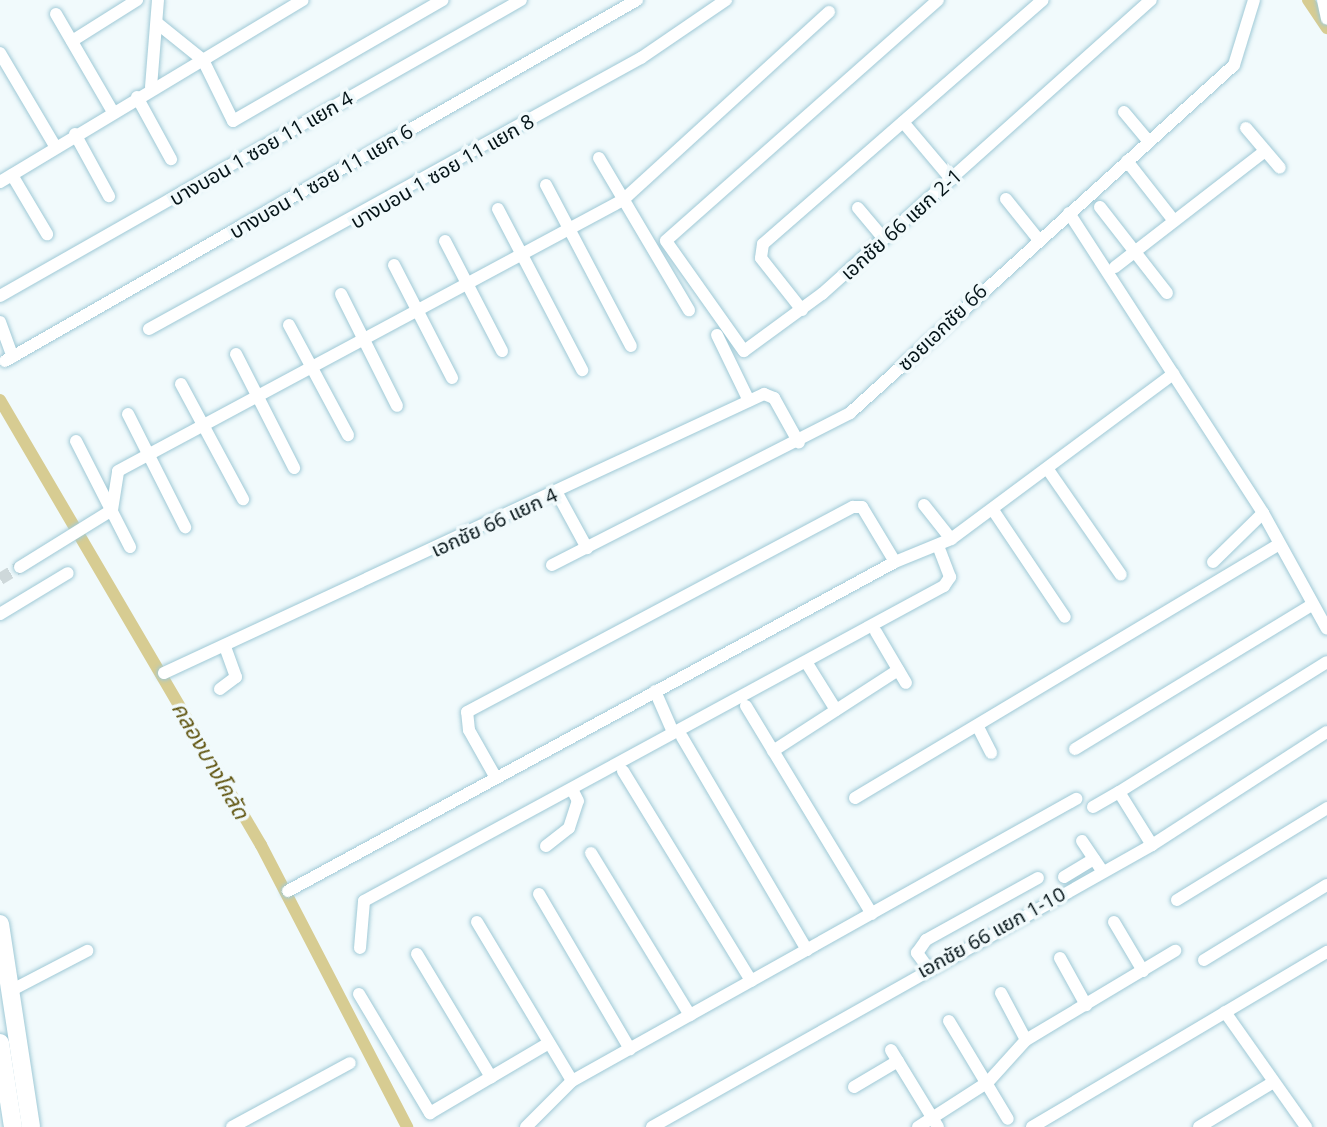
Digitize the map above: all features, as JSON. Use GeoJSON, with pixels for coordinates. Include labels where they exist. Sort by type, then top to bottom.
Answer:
{"type":"FeatureCollection","features":[{"type":"Feature","properties":{"kind":"main road"},"geometry":{"type":"LineString","coordinates":[[0,924],[31,1127]]}},
{"type":"Feature","properties":{"kind":"main road"},"geometry":{"type":"LineString","coordinates":[[0,1043],[13,1127]]}},
{"type":"Feature","properties":{"kind":"street"},"geometry":{"type":"LineString","coordinates":[[72,41],[137,0]]}},
{"type":"Feature","properties":{"kind":"street"},"geometry":{"type":"LineString","coordinates":[[151,87],[158,0]]}},
{"type":"Feature","properties":{"kind":"street"},"geometry":{"type":"LineString","coordinates":[[0,182],[151,87],[303,0]]}},
{"type":"Feature","properties":{"kind":"street"},"geometry":{"type":"LineString","coordinates":[[157,23],[203,60],[236,120],[443,0]]}},
{"type":"Feature","properties":{"kind":"street","name":"บางบอน 1 ซอย 11 แยก 4"},"geometry":{"type":"LineString","coordinates":[[0,296],[521,0]]}},
{"type":"Feature","properties":{"kind":"street","name":"บางบอน 1 ซอย 11 แยก 6"},"geometry":{"type":"LineString","coordinates":[[0,322],[9,359],[637,0]]}},
{"type":"Feature","properties":{"kind":"street","name":"บางบอน 1 ซอย 11 แยก 8"},"geometry":{"type":"LineString","coordinates":[[149,329],[641,58],[726,0]]}},
{"type":"Feature","properties":{"kind":"street"},"geometry":{"type":"LineString","coordinates":[[802,310],[758,251],[1043,0]]}},
{"type":"Feature","properties":{"kind":"street","name":"เอกชัย 66 แยก 2-1"},"geometry":{"type":"LineString","coordinates":[[931,3],[665,243],[744,351],[802,310],[1151,0]]}},
{"type":"Feature","properties":{"kind":"street","name":"ซอยเอกชัย 66"},"geometry":{"type":"LineString","coordinates":[[552,565],[799,443],[850,413],[1038,239],[1234,65],[1254,0]]}},
{"type":"Feature","properties":{"kind":"street"},"geometry":{"type":"LineString","coordinates":[[1323,0],[1327,19]]}},
{"type":"Feature","properties":{"kind":"street"},"geometry":{"type":"LineString","coordinates":[[20,567],[112,510],[118,471],[623,200],[829,12]]}},
{"type":"Feature","properties":{"kind":"street"},"geometry":{"type":"LineString","coordinates":[[56,14],[113,112]]}},
{"type":"Feature","properties":{"kind":"street"},"geometry":{"type":"LineString","coordinates":[[0,53],[55,146]]}},
{"type":"Feature","properties":{"kind":"street"},"geometry":{"type":"LineString","coordinates":[[137,97],[171,159]]}},
{"type":"Feature","properties":{"kind":"street"},"geometry":{"type":"LineString","coordinates":[[1124,112],[1149,142]]}},
{"type":"Feature","properties":{"kind":"street"},"geometry":{"type":"LineString","coordinates":[[903,122],[951,179]]}},
{"type":"Feature","properties":{"kind":"street"},"geometry":{"type":"LineString","coordinates":[[1246,128],[1280,168]]}},
{"type":"Feature","properties":{"kind":"street"},"geometry":{"type":"LineString","coordinates":[[75,134],[109,196]]}},
{"type":"Feature","properties":{"kind":"street"},"geometry":{"type":"LineString","coordinates":[[1115,267],[1264,152]]}},
{"type":"Feature","properties":{"kind":"street"},"geometry":{"type":"LineString","coordinates":[[599,158],[689,310]]}},
{"type":"Feature","properties":{"kind":"street"},"geometry":{"type":"LineString","coordinates":[[1127,161],[1174,221]]}},
{"type":"Feature","properties":{"kind":"street"},"geometry":{"type":"LineString","coordinates":[[12,175],[47,234]]}},
{"type":"Feature","properties":{"kind":"street"},"geometry":{"type":"LineString","coordinates":[[546,185],[631,346]]}},
{"type":"Feature","properties":{"kind":"street"},"geometry":{"type":"LineString","coordinates":[[1006,199],[1038,239]]}},
{"type":"Feature","properties":{"kind":"street"},"geometry":{"type":"LineString","coordinates":[[1100,207],[1167,293]]}},
{"type":"Feature","properties":{"kind":"street"},"geometry":{"type":"LineString","coordinates":[[858,208],[884,239]]}},
{"type":"Feature","properties":{"kind":"street"},"geometry":{"type":"LineString","coordinates":[[498,209],[582,370]]}},
{"type":"Feature","properties":{"kind":"street"},"geometry":{"type":"LineString","coordinates":[[1069,213],[1263,513],[1327,629]]}},
{"type":"Feature","properties":{"kind":"street"},"geometry":{"type":"LineString","coordinates":[[445,241],[502,351]]}},
{"type":"Feature","properties":{"kind":"street"},"geometry":{"type":"LineString","coordinates":[[394,265],[452,378]]}},
{"type":"Feature","properties":{"kind":"street"},"geometry":{"type":"LineString","coordinates":[[341,294],[397,406]]}},
{"type":"Feature","properties":{"kind":"street"},"geometry":{"type":"LineString","coordinates":[[289,325],[348,435]]}},
{"type":"Feature","properties":{"kind":"street"},"geometry":{"type":"LineString","coordinates":[[717,335],[749,401],[774,398],[799,443]]}},
{"type":"Feature","properties":{"kind":"street"},"geometry":{"type":"LineString","coordinates":[[236,354],[294,468]]}},
{"type":"Feature","properties":{"kind":"street"},"geometry":{"type":"LineString","coordinates":[[288,891],[895,562],[951,539],[995,513],[1173,374]]}},
{"type":"Feature","properties":{"kind":"street"},"geometry":{"type":"LineString","coordinates":[[181,384],[243,499]]}},
{"type":"Feature","properties":{"kind":"street","name":"เอกชัย 66 แยก 4"},"geometry":{"type":"LineString","coordinates":[[164,673],[226,649],[749,401]]}},
{"type":"Feature","properties":{"kind":"street"},"geometry":{"type":"LineString","coordinates":[[128,414],[185,527]]}},
{"type":"Feature","properties":{"kind":"street"},"geometry":{"type":"LineString","coordinates":[[76,441],[130,547]]}},
{"type":"Feature","properties":{"kind":"street"},"geometry":{"type":"LineString","coordinates":[[1049,471],[1121,575]]}},
{"type":"Feature","properties":{"kind":"street"},"geometry":{"type":"LineString","coordinates":[[557,493],[587,548]]}},
{"type":"Feature","properties":{"kind":"street"},"geometry":{"type":"LineString","coordinates":[[924,505],[951,539]]}},
{"type":"Feature","properties":{"kind":"street"},"geometry":{"type":"LineString","coordinates":[[496,778],[469,730],[467,712],[853,507],[862,507],[895,562]]}},
{"type":"Feature","properties":{"kind":"street"},"geometry":{"type":"LineString","coordinates":[[995,513],[1065,617]]}},
{"type":"Feature","properties":{"kind":"street"},"geometry":{"type":"LineString","coordinates":[[1213,562],[1263,513]]}},
{"type":"Feature","properties":{"kind":"street"},"geometry":{"type":"LineString","coordinates":[[855,798],[1279,544]]}},
{"type":"Feature","properties":{"kind":"street"},"geometry":{"type":"LineString","coordinates":[[360,948],[364,901],[677,734],[944,586],[950,577],[938,546]]}},
{"type":"Feature","properties":{"kind":"street"},"geometry":{"type":"LineString","coordinates":[[0,614],[68,573]]}},
{"type":"Feature","properties":{"kind":"street"},"geometry":{"type":"LineString","coordinates":[[1075,749],[1312,605]]}},
{"type":"Feature","properties":{"kind":"street"},"geometry":{"type":"LineString","coordinates":[[876,632],[906,683]]}},
{"type":"Feature","properties":{"kind":"street"},"geometry":{"type":"LineString","coordinates":[[220,689],[236,677],[226,649]]}},
{"type":"Feature","properties":{"kind":"street"},"geometry":{"type":"LineString","coordinates":[[1093,807],[1327,662]]}},
{"type":"Feature","properties":{"kind":"street"},"geometry":{"type":"LineString","coordinates":[[808,665],[836,710]]}},
{"type":"Feature","properties":{"kind":"street"},"geometry":{"type":"LineString","coordinates":[[773,751],[898,670]]}},
{"type":"Feature","properties":{"kind":"street"},"geometry":{"type":"LineString","coordinates":[[655,691],[677,734],[807,950]]}},
{"type":"Feature","properties":{"kind":"street"},"geometry":{"type":"LineString","coordinates":[[746,706],[872,914]]}},
{"type":"Feature","properties":{"kind":"street"},"geometry":{"type":"LineString","coordinates":[[978,727],[991,753]]}},
{"type":"Feature","properties":{"kind":"street","name":"เอกชัย 66 แยก 1-10"},"geometry":{"type":"LineString","coordinates":[[652,1127],[928,968],[1098,865],[1152,845],[1327,732]]}},
{"type":"Feature","properties":{"kind":"street"},"geometry":{"type":"LineString","coordinates":[[623,771],[751,981]]}},
{"type":"Feature","properties":{"kind":"street"},"geometry":{"type":"LineString","coordinates":[[546,846],[569,828],[578,801],[572,789]]}},
{"type":"Feature","properties":{"kind":"street"},"geometry":{"type":"LineString","coordinates":[[1119,792],[1152,845]]}},
{"type":"Feature","properties":{"kind":"street"},"geometry":{"type":"LineString","coordinates":[[526,1127],[572,1081],[1076,799]]}},
{"type":"Feature","properties":{"kind":"street"},"geometry":{"type":"LineString","coordinates":[[1177,900],[1327,808]]}},
{"type":"Feature","properties":{"kind":"street"},"geometry":{"type":"LineString","coordinates":[[1064,877],[1098,865],[1082,841]]}},
{"type":"Feature","properties":{"kind":"street"},"geometry":{"type":"LineString","coordinates":[[591,853],[690,1015]]}},
{"type":"Feature","properties":{"kind":"street"},"geometry":{"type":"LineString","coordinates":[[928,968],[917,953],[926,940],[1038,878]]}},
{"type":"Feature","properties":{"kind":"street"},"geometry":{"type":"LineString","coordinates":[[1204,960],[1327,885]]}},
{"type":"Feature","properties":{"kind":"street"},"geometry":{"type":"LineString","coordinates":[[539,894],[630,1049]]}},
{"type":"Feature","properties":{"kind":"street"},"geometry":{"type":"LineString","coordinates":[[477,922],[572,1081]]}},
{"type":"Feature","properties":{"kind":"street"},"geometry":{"type":"LineString","coordinates":[[1114,922],[1143,971]]}},
{"type":"Feature","properties":{"kind":"street"},"geometry":{"type":"LineString","coordinates":[[12,990],[87,951]]}},
{"type":"Feature","properties":{"kind":"street"},"geometry":{"type":"LineString","coordinates":[[918,1127],[936,1122],[988,1082],[1026,1040],[1175,951]]}},
{"type":"Feature","properties":{"kind":"street"},"geometry":{"type":"LineString","coordinates":[[1032,1127],[1327,952]]}},
{"type":"Feature","properties":{"kind":"street"},"geometry":{"type":"LineString","coordinates":[[417,954],[491,1077]]}},
{"type":"Feature","properties":{"kind":"street"},"geometry":{"type":"LineString","coordinates":[[1060,958],[1086,1005]]}},
{"type":"Feature","properties":{"kind":"street"},"geometry":{"type":"LineString","coordinates":[[1001,993],[1026,1040]]}},
{"type":"Feature","properties":{"kind":"street"},"geometry":{"type":"LineString","coordinates":[[359,994],[430,1113],[549,1043]]}},
{"type":"Feature","properties":{"kind":"street"},"geometry":{"type":"LineString","coordinates":[[1225,1012],[1272,1083],[1306,1127]]}},
{"type":"Feature","properties":{"kind":"street"},"geometry":{"type":"LineString","coordinates":[[949,1021],[1008,1119]]}},
{"type":"Feature","properties":{"kind":"street"},"geometry":{"type":"LineString","coordinates":[[854,1087],[894,1056],[936,1122]]}},
{"type":"Feature","properties":{"kind":"street"},"geometry":{"type":"LineString","coordinates":[[232,1127],[350,1063]]}},
{"type":"Feature","properties":{"kind":"street"},"geometry":{"type":"LineString","coordinates":[[1199,1127],[1272,1083]]}},
{"type":"Feature","properties":{"kind":"waterway"},"geometry":{"type":"LineString","coordinates":[[1308,0],[1327,28]]}},
{"type":"Feature","properties":{"kind":"waterway","name":"คลองบางโคลัด"},"geometry":{"type":"LineString","coordinates":[[0,400],[261,845],[407,1127]]}},
{"type":"Feature","properties":{"kind":"tunnel"},"geometry":{"type":"LineString","coordinates":[[0,579],[20,567]]}}]}
